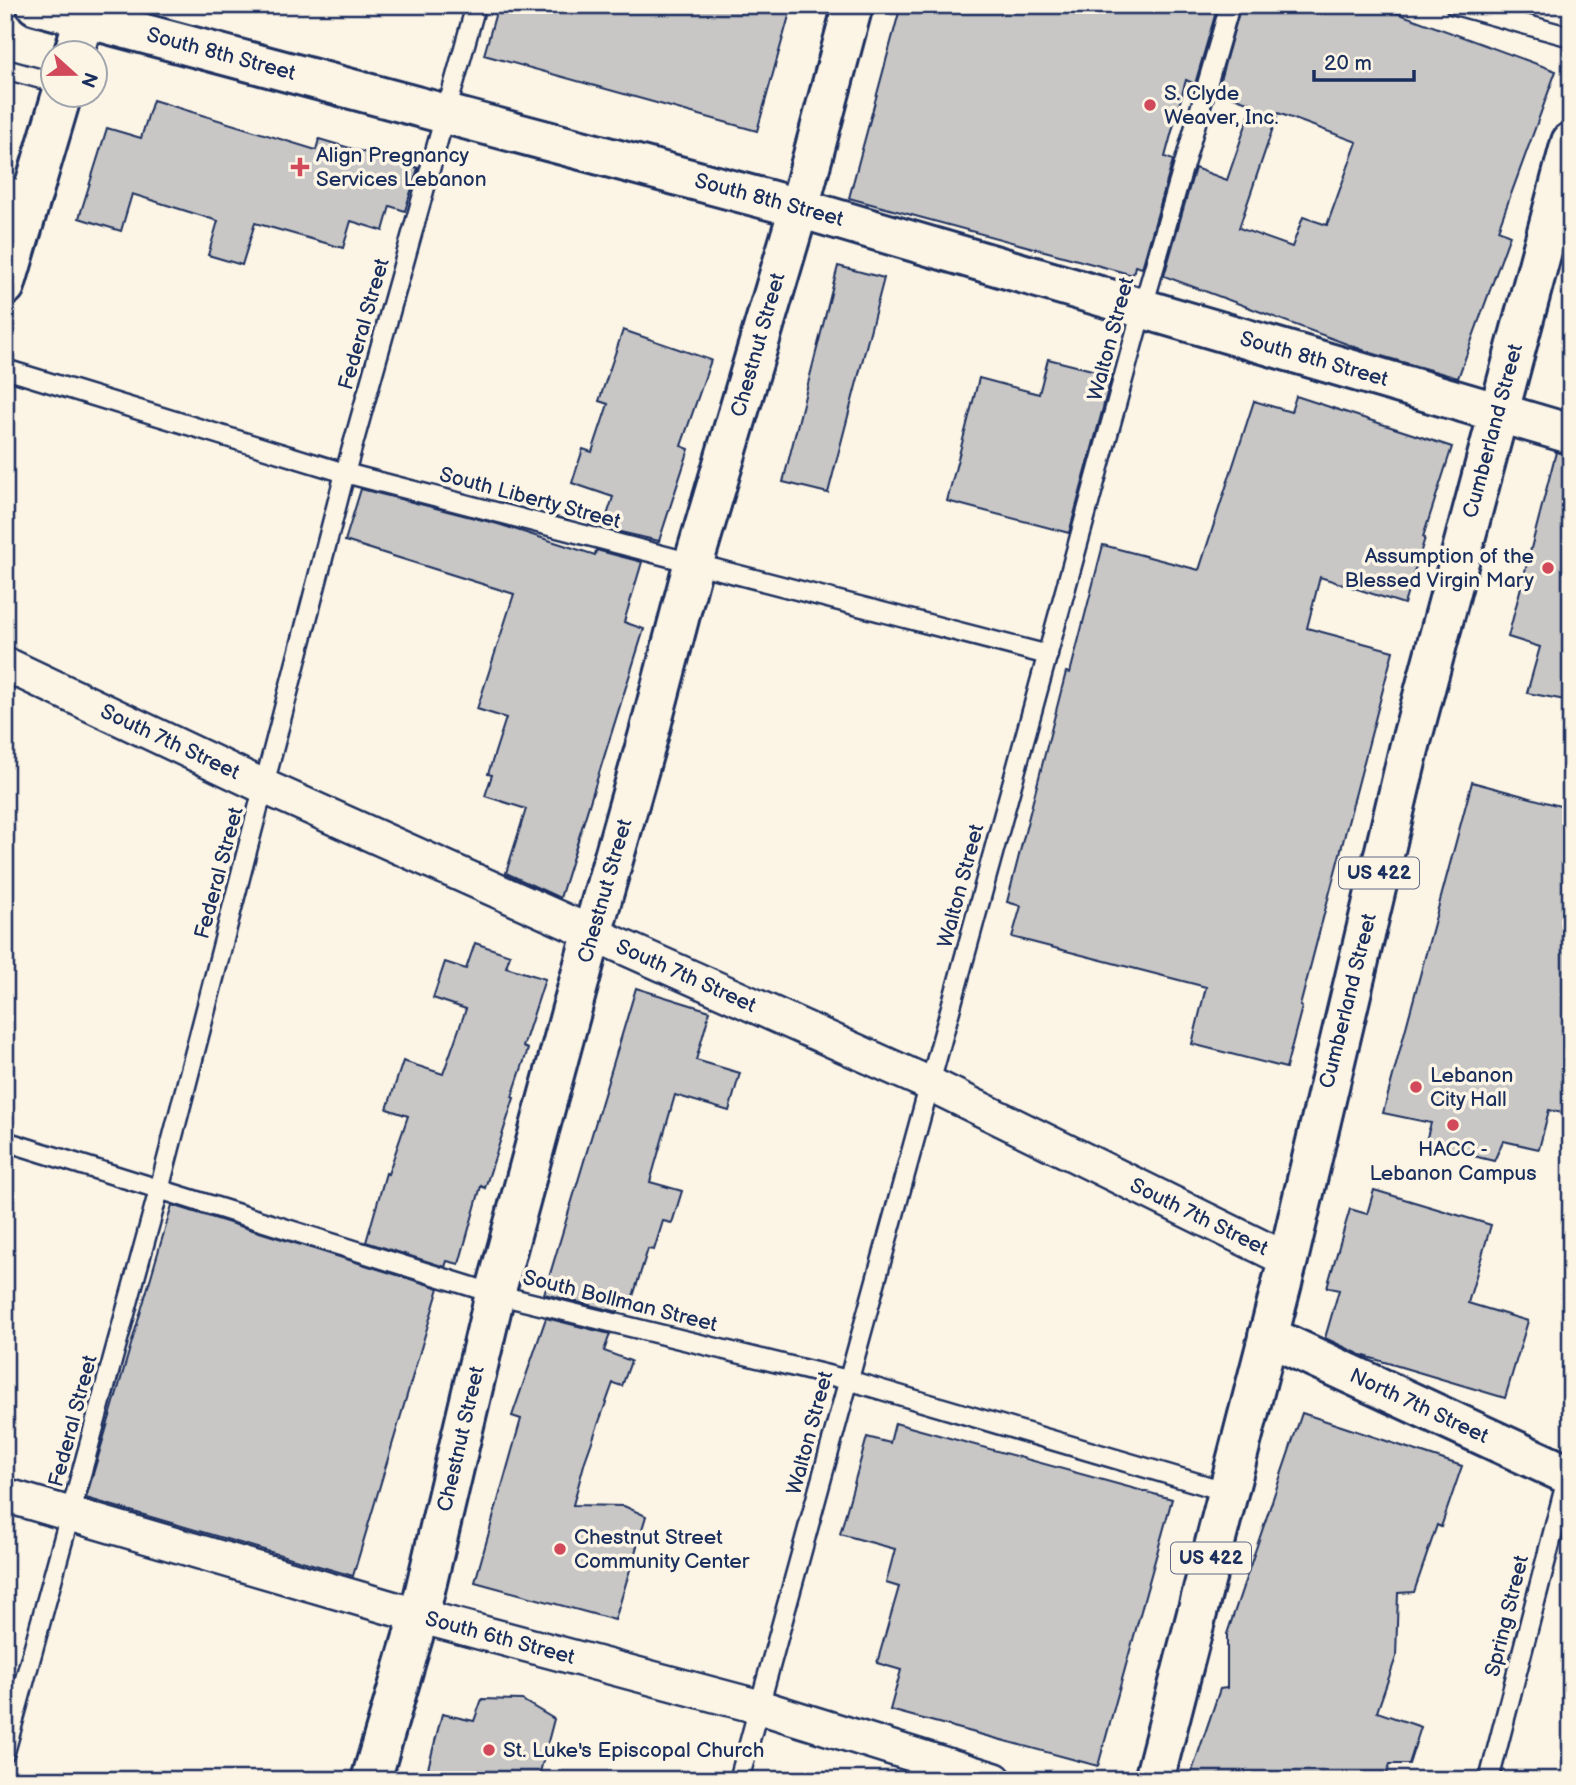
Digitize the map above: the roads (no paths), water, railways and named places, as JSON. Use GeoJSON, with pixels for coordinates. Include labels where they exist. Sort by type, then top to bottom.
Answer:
{"type":"FeatureCollection","features":[{"type":"Feature","properties":{"kind":"main road","name":"South 8th Street"},"geometry":{"type":"LineString","coordinates":[[36,5],[82,25],[447,114],[799,208],[1571,433]]}},
{"type":"Feature","properties":{"kind":"main road","name":"Chestnut Street"},"geometry":{"type":"LineString","coordinates":[[371,1780],[419,1616],[495,1294],[592,934],[694,565],[799,208],[853,5]]}},
{"type":"Feature","properties":{"kind":"main road"},"geometry":{"type":"LineString","coordinates":[[5,286],[19,190],[56,108]]}},
{"type":"Feature","properties":{"kind":"main road","name":"Cumberland Street"},"geometry":{"type":"LineString","coordinates":[[1154,1780],[1287,1260],[1409,749],[1571,142]]}},
{"type":"Feature","properties":{"kind":"main road","name":"North 7th Street"},"geometry":{"type":"LineString","coordinates":[[1268,1336],[1570,1472]]}},
{"type":"Feature","properties":{"kind":"street","name":"South 7th Street"},"geometry":{"type":"LineString","coordinates":[[5,664],[265,787],[930,1084],[1287,1260]]}},
{"type":"Feature","properties":{"kind":"street","name":"South 6th Street"},"geometry":{"type":"LineString","coordinates":[[5,1495],[419,1616],[760,1707],[995,1780]]}},
{"type":"Feature","properties":{"kind":"lane","name":"Federal Street"},"geometry":{"type":"LineString","coordinates":[[5,1752],[159,1190],[345,473],[476,5]]}},
{"type":"Feature","properties":{"kind":"lane","name":"Walton Street"},"geometry":{"type":"LineString","coordinates":[[739,1780],[1142,310],[1230,5]]}},
{"type":"Feature","properties":{"kind":"lane"},"geometry":{"type":"LineString","coordinates":[[1455,5],[1571,37]]}},
{"type":"Feature","properties":{"kind":"lane"},"geometry":{"type":"LineString","coordinates":[[5,69],[38,78]]}},
{"type":"Feature","properties":{"kind":"lane","name":"South Liberty Street"},"geometry":{"type":"LineString","coordinates":[[5,369],[345,473],[1048,655]]}},
{"type":"Feature","properties":{"kind":"lane","name":"South Bollman Street"},"geometry":{"type":"LineString","coordinates":[[5,1141],[495,1294],[848,1380],[1228,1492]]}},
{"type":"Feature","properties":{"kind":"lane","name":"Spring Street"},"geometry":{"type":"LineString","coordinates":[[1489,1780],[1570,1472]]}},
{"type":"Feature","properties":{"kind":"place","name":"S. Clyde Weaver, Inc."},"geometry":{"type":"Point","coordinates":[1150,105]}},
{"type":"Feature","properties":{"kind":"place","name":"Align Pregnancy Services Lebanon"},"geometry":{"type":"Point","coordinates":[300,167]}},
{"type":"Feature","properties":{"kind":"place","name":"Assumption of the Blessed Virgin Mary"},"geometry":{"type":"Point","coordinates":[1548,568]}},
{"type":"Feature","properties":{"kind":"place","name":"Lebanon City Hall"},"geometry":{"type":"Point","coordinates":[1416,1087]}},
{"type":"Feature","properties":{"kind":"place","name":"HACC - Lebanon Campus"},"geometry":{"type":"Point","coordinates":[1453,1125]}},
{"type":"Feature","properties":{"kind":"place","name":"Chestnut Street Community Center"},"geometry":{"type":"Point","coordinates":[560,1549]}},
{"type":"Feature","properties":{"kind":"place","name":"St. Luke's Episcopal Church"},"geometry":{"type":"Point","coordinates":[489,1750]}}]}
